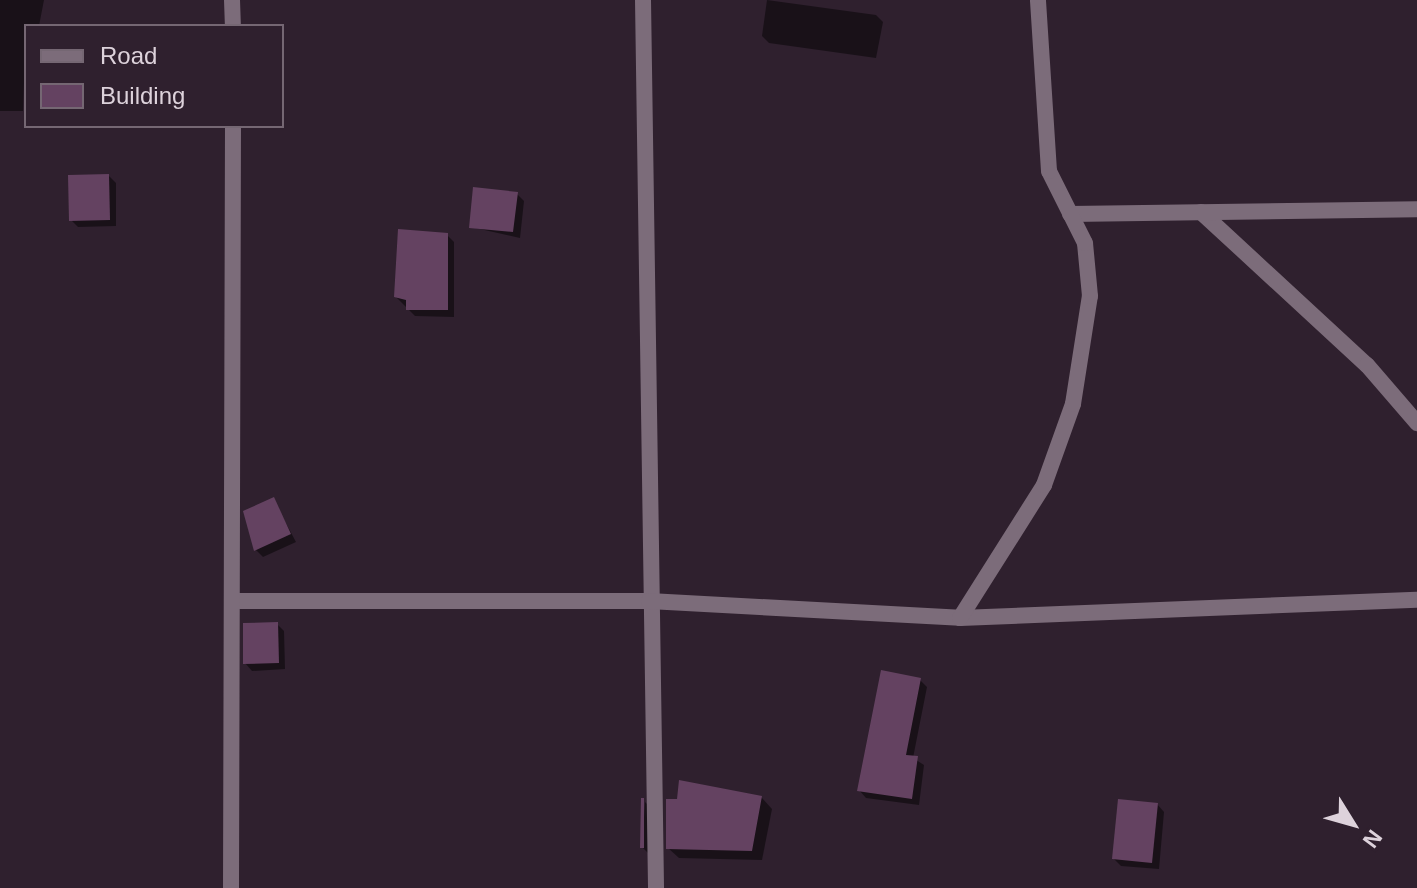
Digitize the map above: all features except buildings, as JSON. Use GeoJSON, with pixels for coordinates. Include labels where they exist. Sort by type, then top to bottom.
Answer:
{"type":"FeatureCollection","features":[{"type":"Feature","properties":{"kind":"street"},"geometry":{"type":"LineString","coordinates":[[232,0],[233,24]]}},
{"type":"Feature","properties":{"kind":"street"},"geometry":{"type":"LineString","coordinates":[[643,0],[649,601],[656,888]]}},
{"type":"Feature","properties":{"kind":"street"},"geometry":{"type":"LineString","coordinates":[[960,618],[1029,515],[1073,404],[1091,264],[1049,171],[1038,0]]}},
{"type":"Feature","properties":{"kind":"street"},"geometry":{"type":"LineString","coordinates":[[231,888],[233,128]]}},
{"type":"Feature","properties":{"kind":"street"},"geometry":{"type":"LineString","coordinates":[[1070,214],[1417,209]]}},
{"type":"Feature","properties":{"kind":"street"},"geometry":{"type":"LineString","coordinates":[[1201,212],[1367,365],[1417,423]]}},
{"type":"Feature","properties":{"kind":"street"},"geometry":{"type":"LineString","coordinates":[[234,601],[649,601],[960,618],[1417,600]]}}]}
